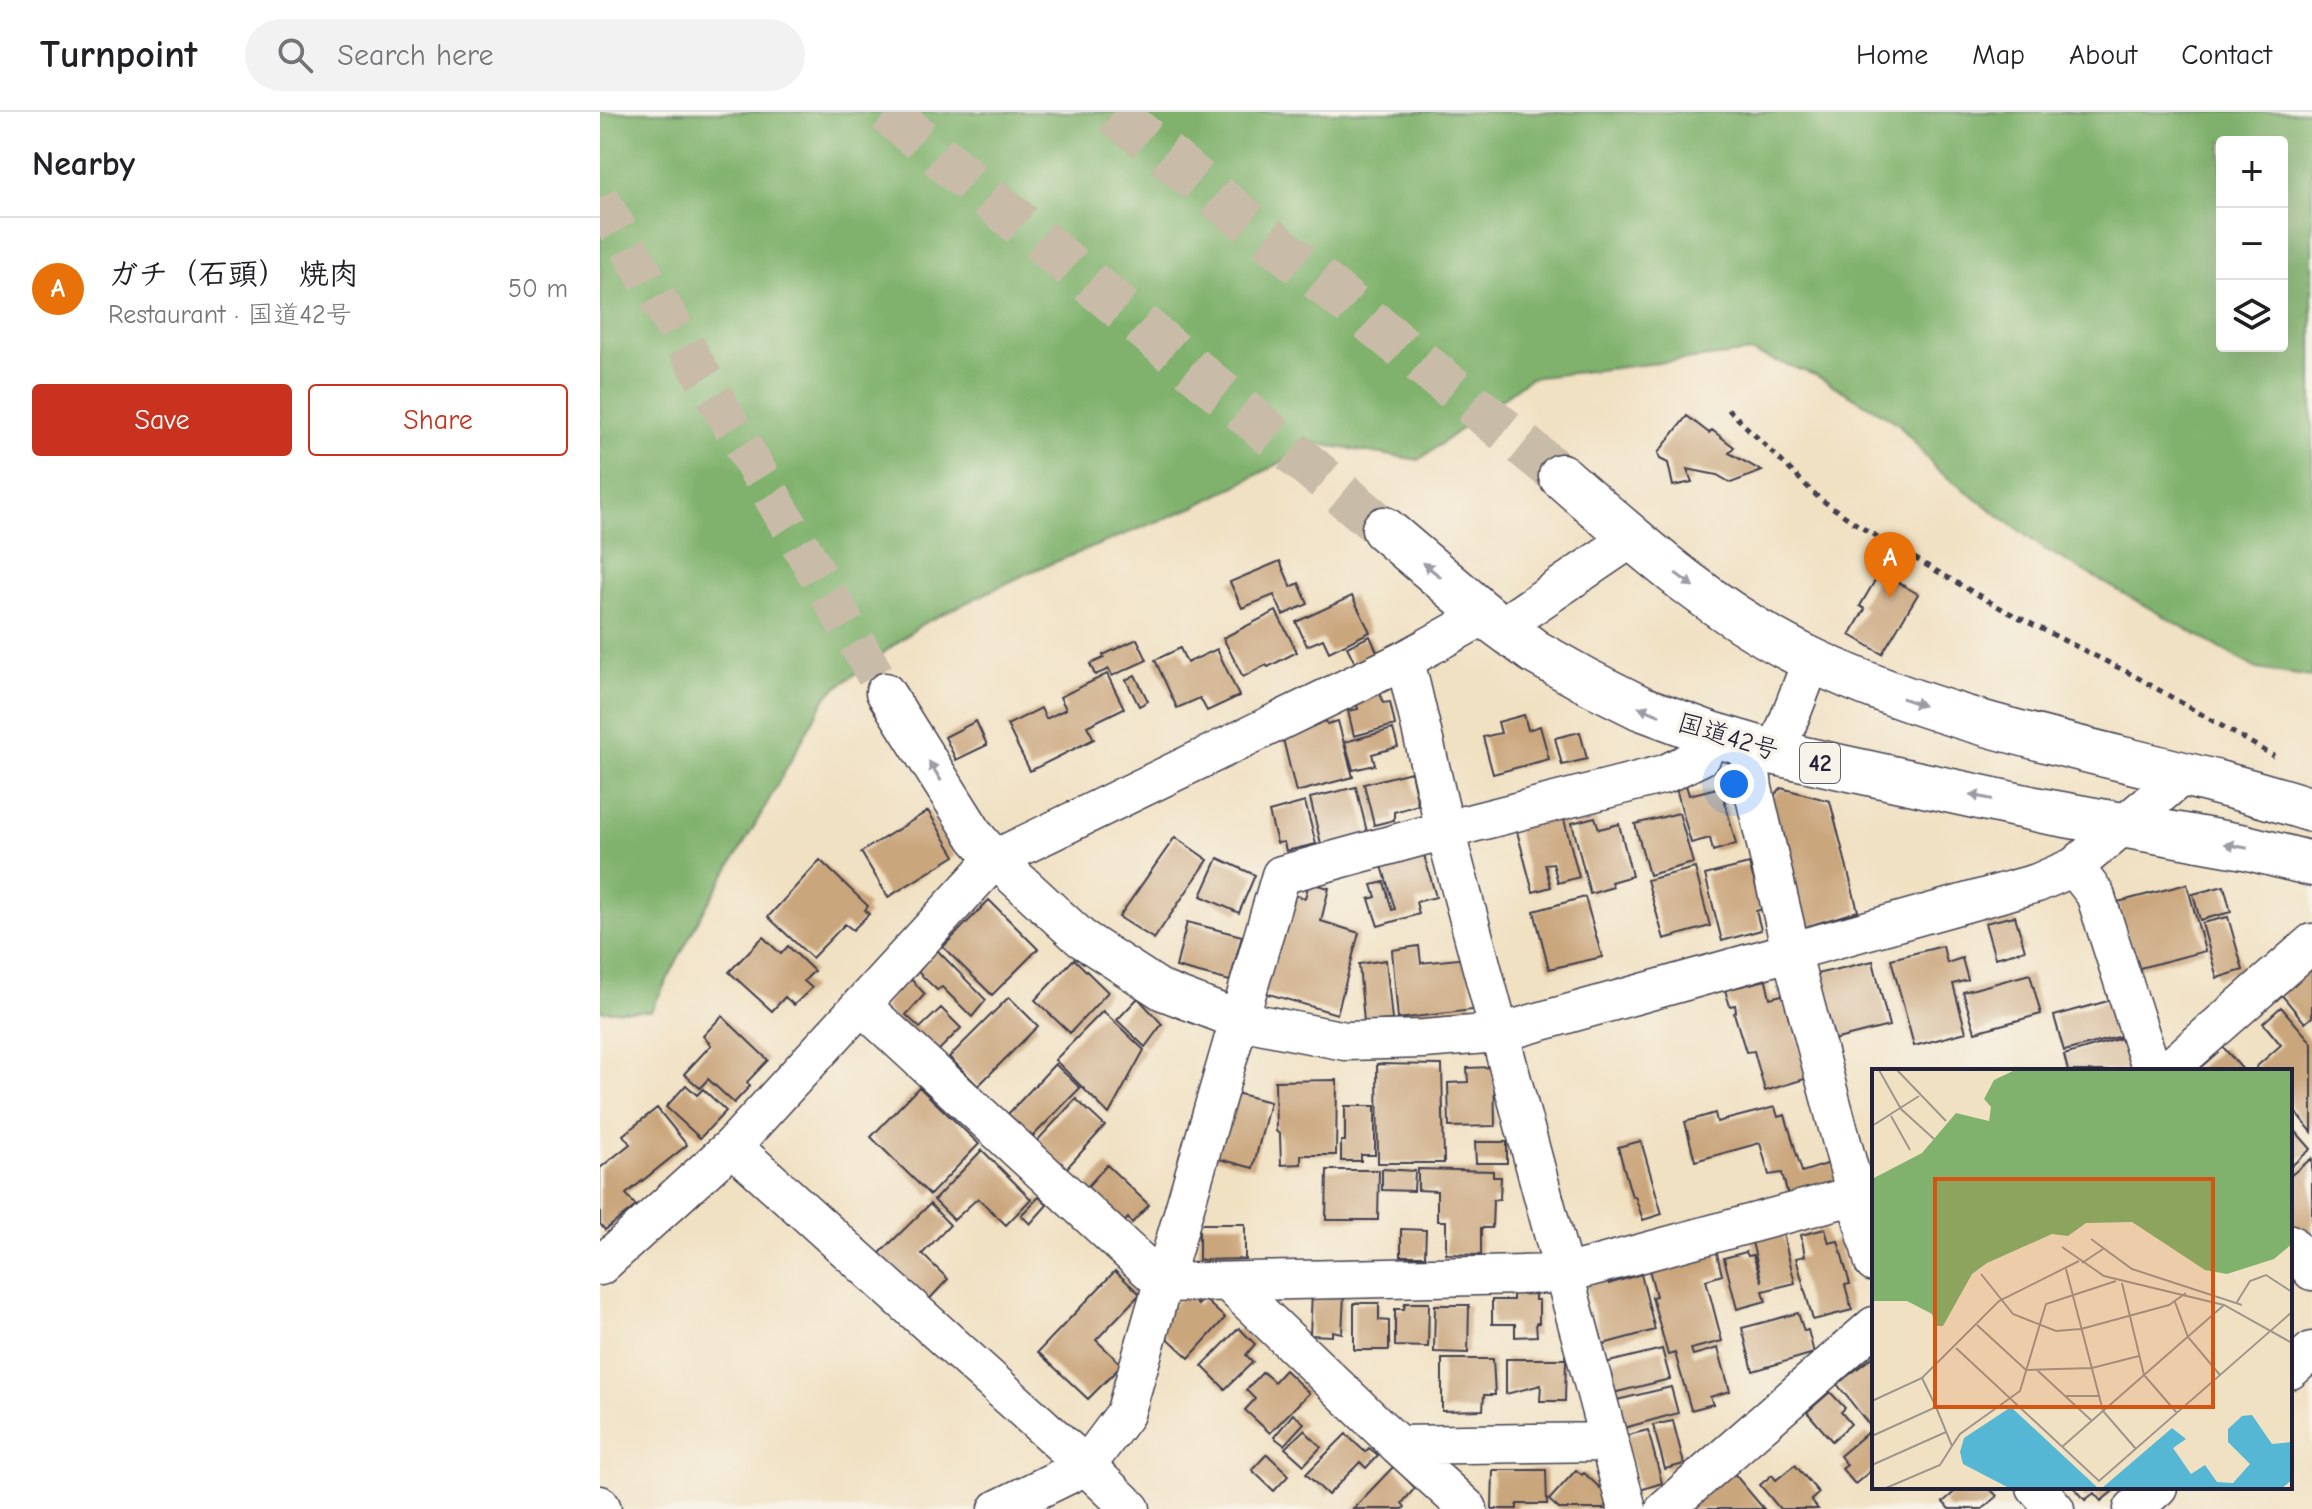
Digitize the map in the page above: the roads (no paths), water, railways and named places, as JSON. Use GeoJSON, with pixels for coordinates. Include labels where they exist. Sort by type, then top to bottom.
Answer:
{"type":"FeatureCollection","features":[{"type":"Feature","properties":{"kind":"highway"},"geometry":{"type":"LineString","coordinates":[[1561,476],[1682,579],[1728,611],[1812,660],[1887,693],[1967,720],[2184,774],[2312,810]]}},
{"type":"Feature","properties":{"kind":"highway","name":"国道42号"},"geometry":{"type":"LineString","coordinates":[[1384,529],[1493,621],[1535,652],[1641,708],[1745,744],[2044,811],[2245,847],[2312,864]]}},
{"type":"Feature","properties":{"kind":"street"},"geometry":{"type":"LineString","coordinates":[[600,1266],[732,1146],[861,1005],[986,848],[1493,621],[1632,538]]}},
{"type":"Feature","properties":{"kind":"street"},"geometry":{"type":"LineString","coordinates":[[1405,660],[1445,830],[1627,1509]]}},
{"type":"Feature","properties":{"kind":"street"},"geometry":{"type":"LineString","coordinates":[[998,1509],[1086,1466],[1125,1414],[1281,875],[1665,774],[1702,756],[1745,744],[1812,660]]}},
{"type":"Feature","properties":{"kind":"street"},"geometry":{"type":"LineString","coordinates":[[885,692],[986,848],[1081,938],[1163,991],[1239,1020],[1345,1041],[1499,1033],[2037,883],[2074,867],[2184,774]]}},
{"type":"Feature","properties":{"kind":"street"},"geometry":{"type":"LineString","coordinates":[[1745,744],[1791,951],[1872,1255]]}},
{"type":"Feature","properties":{"kind":"street"},"geometry":{"type":"LineString","coordinates":[[2074,867],[2095,894],[2151,1069]]}},
{"type":"Feature","properties":{"kind":"street"},"geometry":{"type":"LineString","coordinates":[[2169,1069],[2312,943]]}},
{"type":"Feature","properties":{"kind":"street"},"geometry":{"type":"LineString","coordinates":[[861,1005],[1163,1283],[1564,1274],[1856,1195]]}},
{"type":"Feature","properties":{"kind":"street"},"geometry":{"type":"LineString","coordinates":[[732,1146],[1131,1509]]}},
{"type":"Feature","properties":{"kind":"street"},"geometry":{"type":"LineString","coordinates":[[2292,1246],[2312,1271]]}},
{"type":"Feature","properties":{"kind":"street"},"geometry":{"type":"LineString","coordinates":[[1228,1282],[1468,1509]]}},
{"type":"Feature","properties":{"kind":"street"},"geometry":{"type":"LineString","coordinates":[[1665,1509],[1872,1328]]}},
{"type":"Feature","properties":{"kind":"street"},"geometry":{"type":"LineString","coordinates":[[2292,1368],[2312,1351]]}},
{"type":"Feature","properties":{"kind":"street"},"geometry":{"type":"LineString","coordinates":[[1398,1445],[1609,1442]]}},
{"type":"Feature","properties":{"kind":"street"},"geometry":{"type":"LineString","coordinates":[[2038,1489],[2055,1509]]}},
{"type":"Feature","properties":{"kind":"street"},"geometry":{"type":"LineString","coordinates":[[2133,1509],[2156,1489]]}},
{"type":"Feature","properties":{"kind":"tunnel"},"geometry":{"type":"LineString","coordinates":[[887,112],[1384,529]]}},
{"type":"Feature","properties":{"kind":"tunnel"},"geometry":{"type":"LineString","coordinates":[[1113,112],[1561,476]]}},
{"type":"Feature","properties":{"kind":"tunnel"},"geometry":{"type":"LineString","coordinates":[[600,198],[885,692]]}},
{"type":"Feature","properties":{"kind":"place","name":"ガチ（石頭） 焼肉"},"geometry":{"type":"Point","coordinates":[1890,598]}}]}
